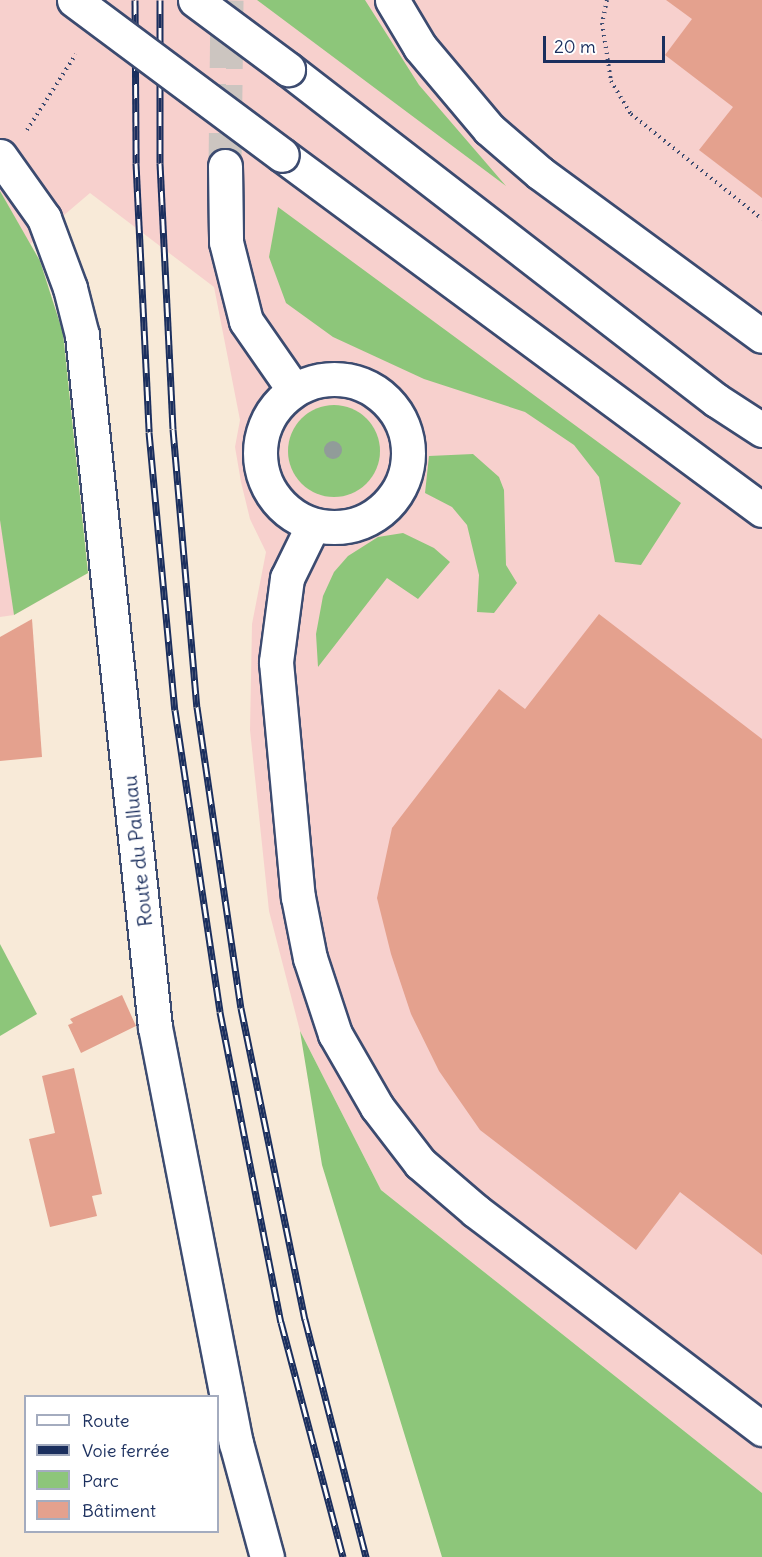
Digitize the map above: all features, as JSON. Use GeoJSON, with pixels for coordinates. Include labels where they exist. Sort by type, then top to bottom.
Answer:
{"type":"FeatureCollection","features":[{"type":"Feature","properties":{"kind":"main road"},"geometry":{"type":"LineString","coordinates":[[74,0],[762,510]]}},
{"type":"Feature","properties":{"kind":"main road"},"geometry":{"type":"LineString","coordinates":[[195,0],[288,69],[716,400],[761,429]]}},
{"type":"Feature","properties":{"kind":"main road"},"geometry":{"type":"LineString","coordinates":[[392,0],[420,47],[489,129],[540,173],[762,336]]}},
{"type":"Feature","properties":{"kind":"main road","name":"Route du Palluau"},"geometry":{"type":"LineString","coordinates":[[11,146],[44,218],[70,288],[82,334],[155,1027],[236,1443],[267,1557]]}},
{"type":"Feature","properties":{"kind":"main road"},"geometry":{"type":"LineString","coordinates":[[225,166],[226,242],[246,321],[294,390]]}},
{"type":"Feature","properties":{"kind":"main road"},"geometry":{"type":"LineString","coordinates":[[335,378],[357,382],[377,391],[392,406],[409,445],[408,466],[401,486],[374,516],[334,527],[314,525],[292,514],[274,497],[263,476],[260,452],[264,428],[276,406],[294,390],[335,378]]}},
{"type":"Feature","properties":{"kind":"main road"},"geometry":{"type":"LineString","coordinates":[[314,525],[287,578],[276,662],[298,897],[310,958],[335,1034],[377,1107],[420,1163],[476,1211],[762,1428]]}},
{"type":"Feature","properties":{"kind":"path"},"geometry":{"type":"LineString","coordinates":[[607,0],[602,23],[611,81],[631,114],[762,219]]}},
{"type":"Feature","properties":{"kind":"path"},"geometry":{"type":"LineString","coordinates":[[11,146],[48,103],[76,54]]}},
{"type":"Feature","properties":{"kind":"shaded area"},"geometry":{"type":"Polygon","coordinates":[[[0,0],[762,0],[762,1493],[381,1190],[300,1031],[269,911],[250,730],[252,624],[266,552],[250,519],[241,482],[235,447],[240,420],[214,287],[90,193],[30,244],[40,261],[63,333],[88,573],[14,615],[0,617],[0,0]]]}},
{"type":"Feature","properties":{"kind":"green space"},"geometry":{"type":"Polygon","coordinates":[[[257,0],[365,0],[419,85],[506,186],[257,0]]]}},
{"type":"Feature","properties":{"kind":"green space"},"geometry":{"type":"Polygon","coordinates":[[[0,191],[40,261],[63,333],[88,573],[14,615],[0,520],[0,191]]]}},
{"type":"Feature","properties":{"kind":"green space"},"geometry":{"type":"Polygon","coordinates":[[[278,207],[681,503],[641,565],[615,562],[599,477],[574,445],[525,412],[424,379],[333,337],[286,303],[269,257],[278,207]]]}},
{"type":"Feature","properties":{"kind":"green space"},"geometry":{"type":"Polygon","coordinates":[[[334,405],[351,409],[366,419],[376,434],[380,451],[376,468],[366,483],[351,493],[334,497],[317,493],[302,483],[292,468],[288,451],[292,434],[302,419],[317,409],[334,405]]]}},
{"type":"Feature","properties":{"kind":"green space"},"geometry":{"type":"Polygon","coordinates":[[[473,454],[499,477],[504,490],[506,565],[517,583],[494,613],[477,612],[479,575],[467,525],[452,507],[425,493],[429,456],[473,454]]]}},
{"type":"Feature","properties":{"kind":"green space"},"geometry":{"type":"Polygon","coordinates":[[[403,533],[434,548],[450,562],[418,599],[387,578],[318,667],[316,634],[323,596],[334,572],[348,556],[378,537],[403,533]]]}},
{"type":"Feature","properties":{"kind":"green space"},"geometry":{"type":"Polygon","coordinates":[[[0,944],[37,1014],[0,1036],[0,944]]]}},
{"type":"Feature","properties":{"kind":"green space"},"geometry":{"type":"Polygon","coordinates":[[[300,1031],[381,1190],[762,1493],[762,1557],[442,1557],[322,1165],[300,1031]]]}},
{"type":"Feature","properties":{"kind":"building"},"geometry":{"type":"Polygon","coordinates":[[[666,0],[762,0],[762,198],[699,150],[733,107],[665,55],[692,19],[666,0]]]}},
{"type":"Feature","properties":{"kind":"building"},"geometry":{"type":"Polygon","coordinates":[[[599,614],[762,739],[762,1255],[680,1192],[636,1250],[480,1130],[439,1071],[411,1014],[391,954],[377,898],[392,828],[499,689],[525,709],[599,614]]]}},
{"type":"Feature","properties":{"kind":"building"},"geometry":{"type":"Polygon","coordinates":[[[32,619],[42,757],[0,761],[0,637],[32,619]]]}},
{"type":"Feature","properties":{"kind":"building"},"geometry":{"type":"Polygon","coordinates":[[[122,995],[136,1026],[81,1053],[68,1025],[73,1023],[70,1019],[122,995]]]}},
{"type":"Feature","properties":{"kind":"building"},"geometry":{"type":"Polygon","coordinates":[[[74,1068],[102,1194],[92,1196],[97,1216],[50,1227],[29,1139],[55,1133],[42,1076],[74,1068]]]}},
{"type":"Feature","properties":{"kind":"tunnel"},"geometry":{"type":"LineString","coordinates":[[225,166],[227,0]]}},
{"type":"Feature","properties":{"kind":"railway"},"geometry":{"type":"LineString","coordinates":[[135,0],[136,163],[149,432],[175,710],[220,1012],[281,1322],[343,1557]]}},
{"type":"Feature","properties":{"kind":"railway"},"geometry":{"type":"LineString","coordinates":[[160,0],[160,163],[173,429],[197,707],[241,1008],[305,1319],[366,1557]]}}]}
